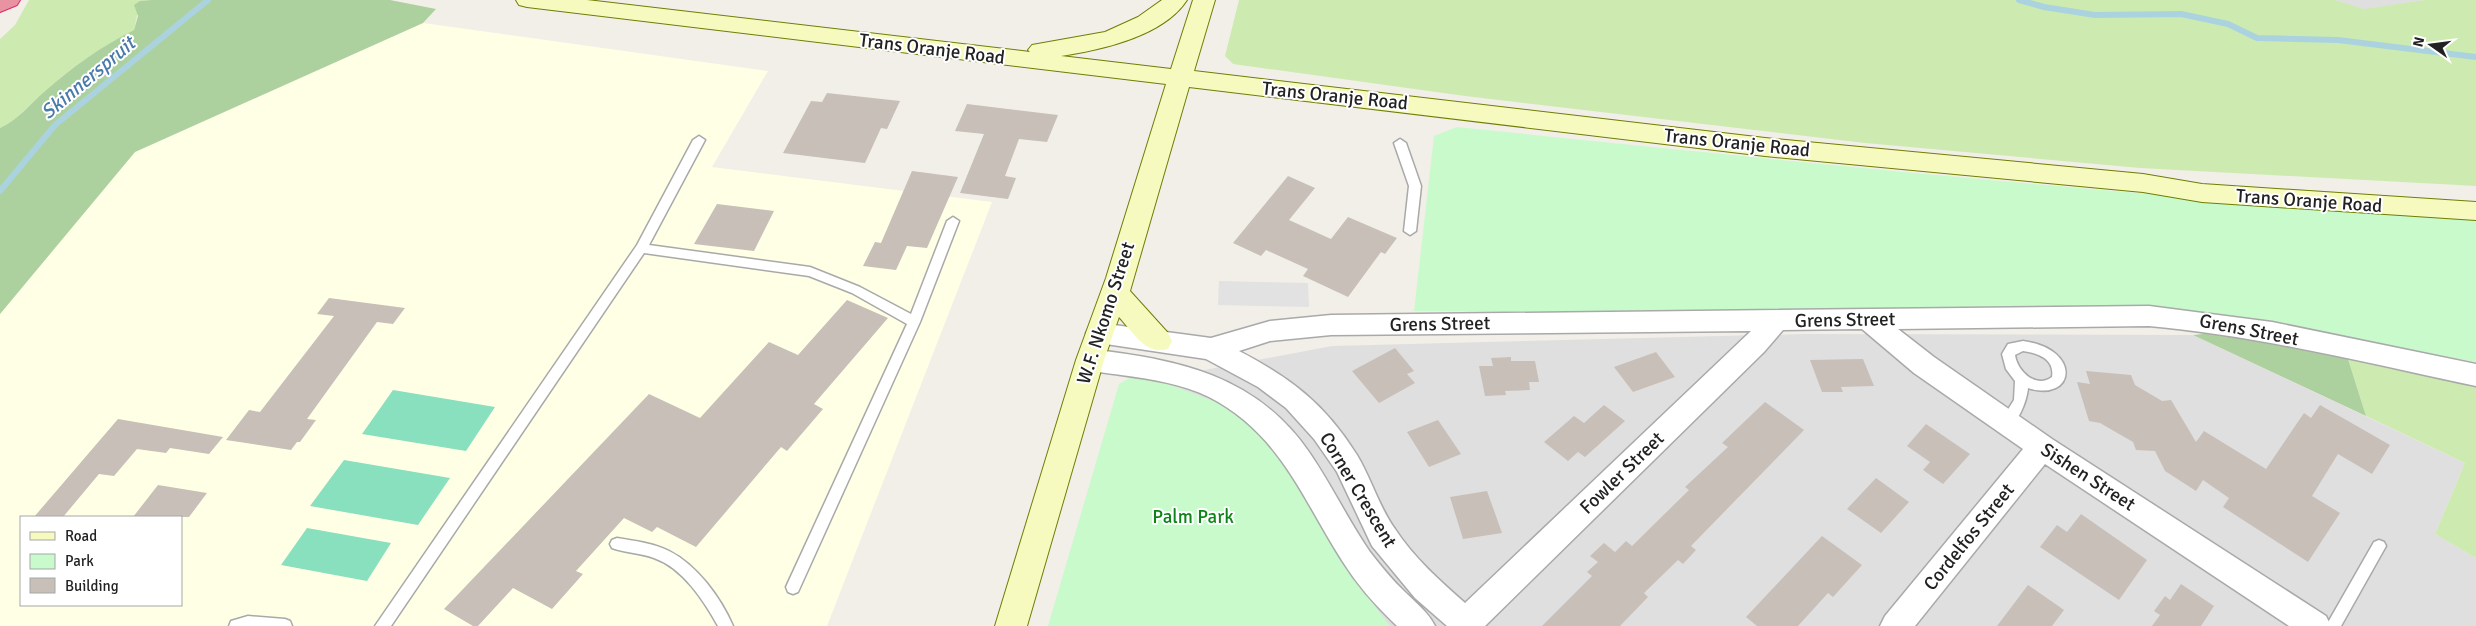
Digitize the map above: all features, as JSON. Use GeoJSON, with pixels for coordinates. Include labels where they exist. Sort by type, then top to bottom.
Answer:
{"type":"FeatureCollection","features":[{"type":"Feature","properties":{"kind":"highway"},"geometry":{"type":"LineString","coordinates":[[0,5],[3,0]]}},
{"type":"Feature","properties":{"kind":"highway"},"geometry":{"type":"LineString","coordinates":[[0,5],[9,0]]}},
{"type":"Feature","properties":{"kind":"main road","name":"Trans Oranje Road"},"geometry":{"type":"LineString","coordinates":[[527,0],[1765,147],[2143,183],[2202,193],[2391,207],[2476,211]]}},
{"type":"Feature","properties":{"kind":"main road"},"geometry":{"type":"LineString","coordinates":[[981,55],[1060,49],[1097,43],[1138,28],[1176,0]]}},
{"type":"Feature","properties":{"kind":"main road","name":"W.F. Nkomo Street"},"geometry":{"type":"LineString","coordinates":[[1011,626],[1095,346],[1119,278],[1204,0]]}},
{"type":"Feature","properties":{"kind":"main road","name":"Trans Oranje Road"},"geometry":{"type":"LineString","coordinates":[[2143,183],[2183,181],[2301,190],[2476,196]]}},
{"type":"Feature","properties":{"kind":"main road"},"geometry":{"type":"LineString","coordinates":[[1119,278],[1116,292],[1126,307],[1158,341]]}},
{"type":"Feature","properties":{"kind":"street","name":"Grens Street"},"geometry":{"type":"LineString","coordinates":[[1211,349],[1270,331],[1331,325],[1775,321],[2104,315],[2188,318],[2476,375]]}},
{"type":"Feature","properties":{"kind":"street","name":"Sishen Street"},"geometry":{"type":"LineString","coordinates":[[1866,319],[1924,365],[2042,447],[2315,626]]}},
{"type":"Feature","properties":{"kind":"street","name":"Fowler Street"},"geometry":{"type":"LineString","coordinates":[[1466,625],[1755,346],[1775,321]]}},
{"type":"Feature","properties":{"kind":"street","name":"Corner Crescent"},"geometry":{"type":"LineString","coordinates":[[1095,346],[1158,341],[1211,349],[1268,378],[1296,400],[1324,431],[1347,464],[1383,537],[1402,562],[1426,588],[1466,625]]}},
{"type":"Feature","properties":{"kind":"street","name":"Corner Crescent"},"geometry":{"type":"LineString","coordinates":[[1095,346],[1143,367],[1187,377],[1220,390],[1250,408],[1277,432],[1299,459],[1354,552],[1376,583],[1419,626]]}},
{"type":"Feature","properties":{"kind":"street","name":"Cordelfos Street"},"geometry":{"type":"LineString","coordinates":[[1903,624],[2042,447]]}},
{"type":"Feature","properties":{"kind":"lane"},"geometry":{"type":"LineString","coordinates":[[382,626],[641,248],[699,140]]}},
{"type":"Feature","properties":{"kind":"lane"},"geometry":{"type":"LineString","coordinates":[[1400,143],[1415,186],[1410,231]]}},
{"type":"Feature","properties":{"kind":"lane"},"geometry":{"type":"LineString","coordinates":[[793,587],[914,322],[953,220]]}},
{"type":"Feature","properties":{"kind":"lane"},"geometry":{"type":"LineString","coordinates":[[641,248],[810,272],[856,290],[914,322]]}},
{"type":"Feature","properties":{"kind":"lane"},"geometry":{"type":"LineString","coordinates":[[2007,422],[2020,401],[2022,380]]}},
{"type":"Feature","properties":{"kind":"lane"},"geometry":{"type":"LineString","coordinates":[[617,544],[668,557],[690,575],[703,590],[726,626]]}},
{"type":"Feature","properties":{"kind":"lane"},"geometry":{"type":"LineString","coordinates":[[2333,626],[2379,546]]}},
{"type":"Feature","properties":{"kind":"lane"},"geometry":{"type":"LineString","coordinates":[[236,626],[242,623],[267,622],[285,626]]}},
{"type":"Feature","properties":{"kind":"shaded area"},"geometry":{"type":"Polygon","coordinates":[[[2335,0],[2425,0],[2364,10],[2335,0]]]}},
{"type":"Feature","properties":{"kind":"shaded area"},"geometry":{"type":"Polygon","coordinates":[[[423,23],[768,71],[712,167],[992,202],[827,626],[0,626],[0,314],[135,152],[423,23]]]}},
{"type":"Feature","properties":{"kind":"shaded area"},"geometry":{"type":"Polygon","coordinates":[[[1219,281],[1308,283],[1309,307],[1218,305],[1219,281]]]}},
{"type":"Feature","properties":{"kind":"shaded area"},"geometry":{"type":"Polygon","coordinates":[[[1803,334],[2193,335],[2465,463],[2435,534],[2476,558],[2476,626],[1092,626],[1157,379],[1332,346],[1803,334]]]}},
{"type":"Feature","properties":{"kind":"green space"},"geometry":{"type":"Polygon","coordinates":[[[29,0],[151,0],[140,1],[134,30],[76,66],[18,116],[0,128],[0,39],[15,25],[29,0]]]}},
{"type":"Feature","properties":{"kind":"green space"},"geometry":{"type":"Polygon","coordinates":[[[390,0],[436,9],[423,23],[135,152],[0,314],[0,128],[18,116],[76,66],[134,30],[138,16],[134,5],[140,1],[390,0]]]}},
{"type":"Feature","properties":{"kind":"green space"},"geometry":{"type":"Polygon","coordinates":[[[1239,0],[2335,0],[2364,9],[2425,0],[2476,0],[2476,186],[2140,168],[1865,143],[1465,96],[1233,64],[1225,56],[1239,0]]]}},
{"type":"Feature","properties":{"kind":"green space"},"geometry":{"type":"Polygon","coordinates":[[[1457,127],[1839,166],[2094,189],[2476,218],[2476,362],[2211,313],[2131,306],[1694,312],[1414,311],[1434,136],[1457,127]]]}},
{"type":"Feature","properties":{"kind":"green space"},"geometry":{"type":"Polygon","coordinates":[[[2221,332],[2348,359],[2366,416],[2193,335],[2221,332]]]}},
{"type":"Feature","properties":{"kind":"green space"},"geometry":{"type":"Polygon","coordinates":[[[2348,359],[2476,387],[2476,558],[2435,534],[2465,463],[2366,416],[2348,359]]]}},
{"type":"Feature","properties":{"kind":"green space","name":"Palm Park"},"geometry":{"type":"Polygon","coordinates":[[[1147,376],[1235,409],[1293,466],[1328,532],[1370,600],[1390,626],[1048,626],[1119,384],[1131,377],[1147,376]]]}},
{"type":"Feature","properties":{"kind":"green space"},"geometry":{"type":"Polygon","coordinates":[[[393,390],[495,407],[466,451],[362,434],[393,390]]]}},
{"type":"Feature","properties":{"kind":"green space"},"geometry":{"type":"Polygon","coordinates":[[[344,460],[450,478],[418,525],[310,506],[344,460]]]}},
{"type":"Feature","properties":{"kind":"green space"},"geometry":{"type":"Polygon","coordinates":[[[307,528],[391,543],[367,581],[281,565],[307,528]]]}},
{"type":"Feature","properties":{"kind":"building"},"geometry":{"type":"Polygon","coordinates":[[[827,93],[900,101],[887,129],[881,128],[865,163],[783,153],[811,101],[822,102],[827,93]]]}},
{"type":"Feature","properties":{"kind":"building"},"geometry":{"type":"Polygon","coordinates":[[[967,104],[1058,115],[1047,142],[1019,139],[1005,176],[1016,178],[1008,199],[960,193],[984,134],[955,131],[967,104]]]}},
{"type":"Feature","properties":{"kind":"building"},"geometry":{"type":"Polygon","coordinates":[[[912,171],[958,177],[927,248],[907,246],[896,270],[863,266],[875,242],[881,243],[912,171]]]}},
{"type":"Feature","properties":{"kind":"building"},"geometry":{"type":"Polygon","coordinates":[[[1288,176],[1315,188],[1289,220],[1331,239],[1348,217],[1397,238],[1385,254],[1381,252],[1348,297],[1303,276],[1308,269],[1266,250],[1261,256],[1233,243],[1288,176]]]}},
{"type":"Feature","properties":{"kind":"building"},"geometry":{"type":"Polygon","coordinates":[[[717,204],[774,211],[754,251],[694,244],[717,204]]]}},
{"type":"Feature","properties":{"kind":"building"},"geometry":{"type":"Polygon","coordinates":[[[329,298],[405,308],[393,324],[377,322],[307,419],[316,420],[300,442],[297,442],[291,450],[226,440],[249,410],[260,412],[334,316],[317,314],[329,298]]]}},
{"type":"Feature","properties":{"kind":"building"},"geometry":{"type":"Polygon","coordinates":[[[847,300],[888,318],[814,404],[823,409],[787,451],[781,447],[696,547],[657,527],[652,532],[624,518],[576,571],[583,574],[552,609],[513,588],[478,626],[473,626],[444,609],[649,394],[700,418],[769,342],[798,355],[847,300]]]}},
{"type":"Feature","properties":{"kind":"building"},"geometry":{"type":"Polygon","coordinates":[[[1395,348],[1414,371],[1407,374],[1415,383],[1379,403],[1352,371],[1395,348]]]}},
{"type":"Feature","properties":{"kind":"building"},"geometry":{"type":"Polygon","coordinates":[[[1656,352],[1675,377],[1633,392],[1614,367],[1656,352]]]}},
{"type":"Feature","properties":{"kind":"building"},"geometry":{"type":"Polygon","coordinates":[[[1511,357],[1511,361],[1535,361],[1539,382],[1529,382],[1530,390],[1505,391],[1506,395],[1485,396],[1479,366],[1493,366],[1491,358],[1511,357]]]}},
{"type":"Feature","properties":{"kind":"building"},"geometry":{"type":"Polygon","coordinates":[[[1863,359],[1874,386],[1841,387],[1843,392],[1822,392],[1810,360],[1863,359]]]}},
{"type":"Feature","properties":{"kind":"building"},"geometry":{"type":"Polygon","coordinates":[[[2086,371],[2131,375],[2135,385],[2162,401],[2171,400],[2196,442],[2204,431],[2266,469],[2304,413],[2311,418],[2320,405],[2390,445],[2372,474],[2338,454],[2312,496],[2340,513],[2308,562],[2223,507],[2229,498],[2203,480],[2196,491],[2165,471],[2155,451],[2136,450],[2133,442],[2100,423],[2089,421],[2077,382],[2090,384],[2086,371]]]}},
{"type":"Feature","properties":{"kind":"building"},"geometry":{"type":"Polygon","coordinates":[[[1765,402],[1804,430],[1691,546],[1696,550],[1683,564],[1678,560],[1644,593],[1648,597],[1620,626],[1542,626],[1592,576],[1587,572],[1598,562],[1590,556],[1604,543],[1615,552],[1626,541],[1632,546],[1689,490],[1685,487],[1728,447],[1722,443],[1765,402]]]}},
{"type":"Feature","properties":{"kind":"building"},"geometry":{"type":"Polygon","coordinates":[[[1604,405],[1625,421],[1585,457],[1578,452],[1568,461],[1544,442],[1574,416],[1584,423],[1604,405]]]}},
{"type":"Feature","properties":{"kind":"building"},"geometry":{"type":"Polygon","coordinates":[[[118,419],[223,437],[209,454],[170,448],[166,453],[137,449],[114,476],[99,474],[64,516],[35,516],[118,419]]]}},
{"type":"Feature","properties":{"kind":"building"},"geometry":{"type":"Polygon","coordinates":[[[1438,420],[1461,454],[1429,467],[1407,432],[1438,420]]]}},
{"type":"Feature","properties":{"kind":"building"},"geometry":{"type":"Polygon","coordinates":[[[1926,424],[1970,454],[1943,484],[1923,470],[1930,462],[1907,446],[1926,424]]]}},
{"type":"Feature","properties":{"kind":"building"},"geometry":{"type":"Polygon","coordinates":[[[1876,478],[1909,502],[1881,533],[1847,509],[1876,478]]]}},
{"type":"Feature","properties":{"kind":"building"},"geometry":{"type":"Polygon","coordinates":[[[158,485],[207,493],[189,517],[134,516],[158,485]]]}},
{"type":"Feature","properties":{"kind":"building"},"geometry":{"type":"Polygon","coordinates":[[[1487,491],[1502,533],[1463,539],[1450,497],[1487,491]]]}},
{"type":"Feature","properties":{"kind":"building"},"geometry":{"type":"Polygon","coordinates":[[[2081,514],[2147,560],[2119,600],[2040,547],[2057,525],[2067,532],[2081,514]]]}},
{"type":"Feature","properties":{"kind":"building"},"geometry":{"type":"Polygon","coordinates":[[[1822,536],[1862,565],[1833,597],[1828,593],[1798,626],[1757,626],[1746,617],[1822,536]]]}},
{"type":"Feature","properties":{"kind":"building"},"geometry":{"type":"Polygon","coordinates":[[[2181,584],[2214,606],[2201,626],[2152,626],[2160,615],[2154,611],[2165,596],[2170,600],[2181,584]]]}},
{"type":"Feature","properties":{"kind":"building"},"geometry":{"type":"Polygon","coordinates":[[[2028,585],[2064,610],[2052,626],[1997,626],[2028,585]]]}},
{"type":"Feature","properties":{"kind":"waterway","name":"Skinnerspruit"},"geometry":{"type":"LineString","coordinates":[[0,191],[55,125],[208,0]]}},
{"type":"Feature","properties":{"kind":"waterway"},"geometry":{"type":"LineString","coordinates":[[2019,0],[2044,7],[2095,15],[2181,14],[2228,24],[2257,38],[2338,40],[2476,57]]}}]}
